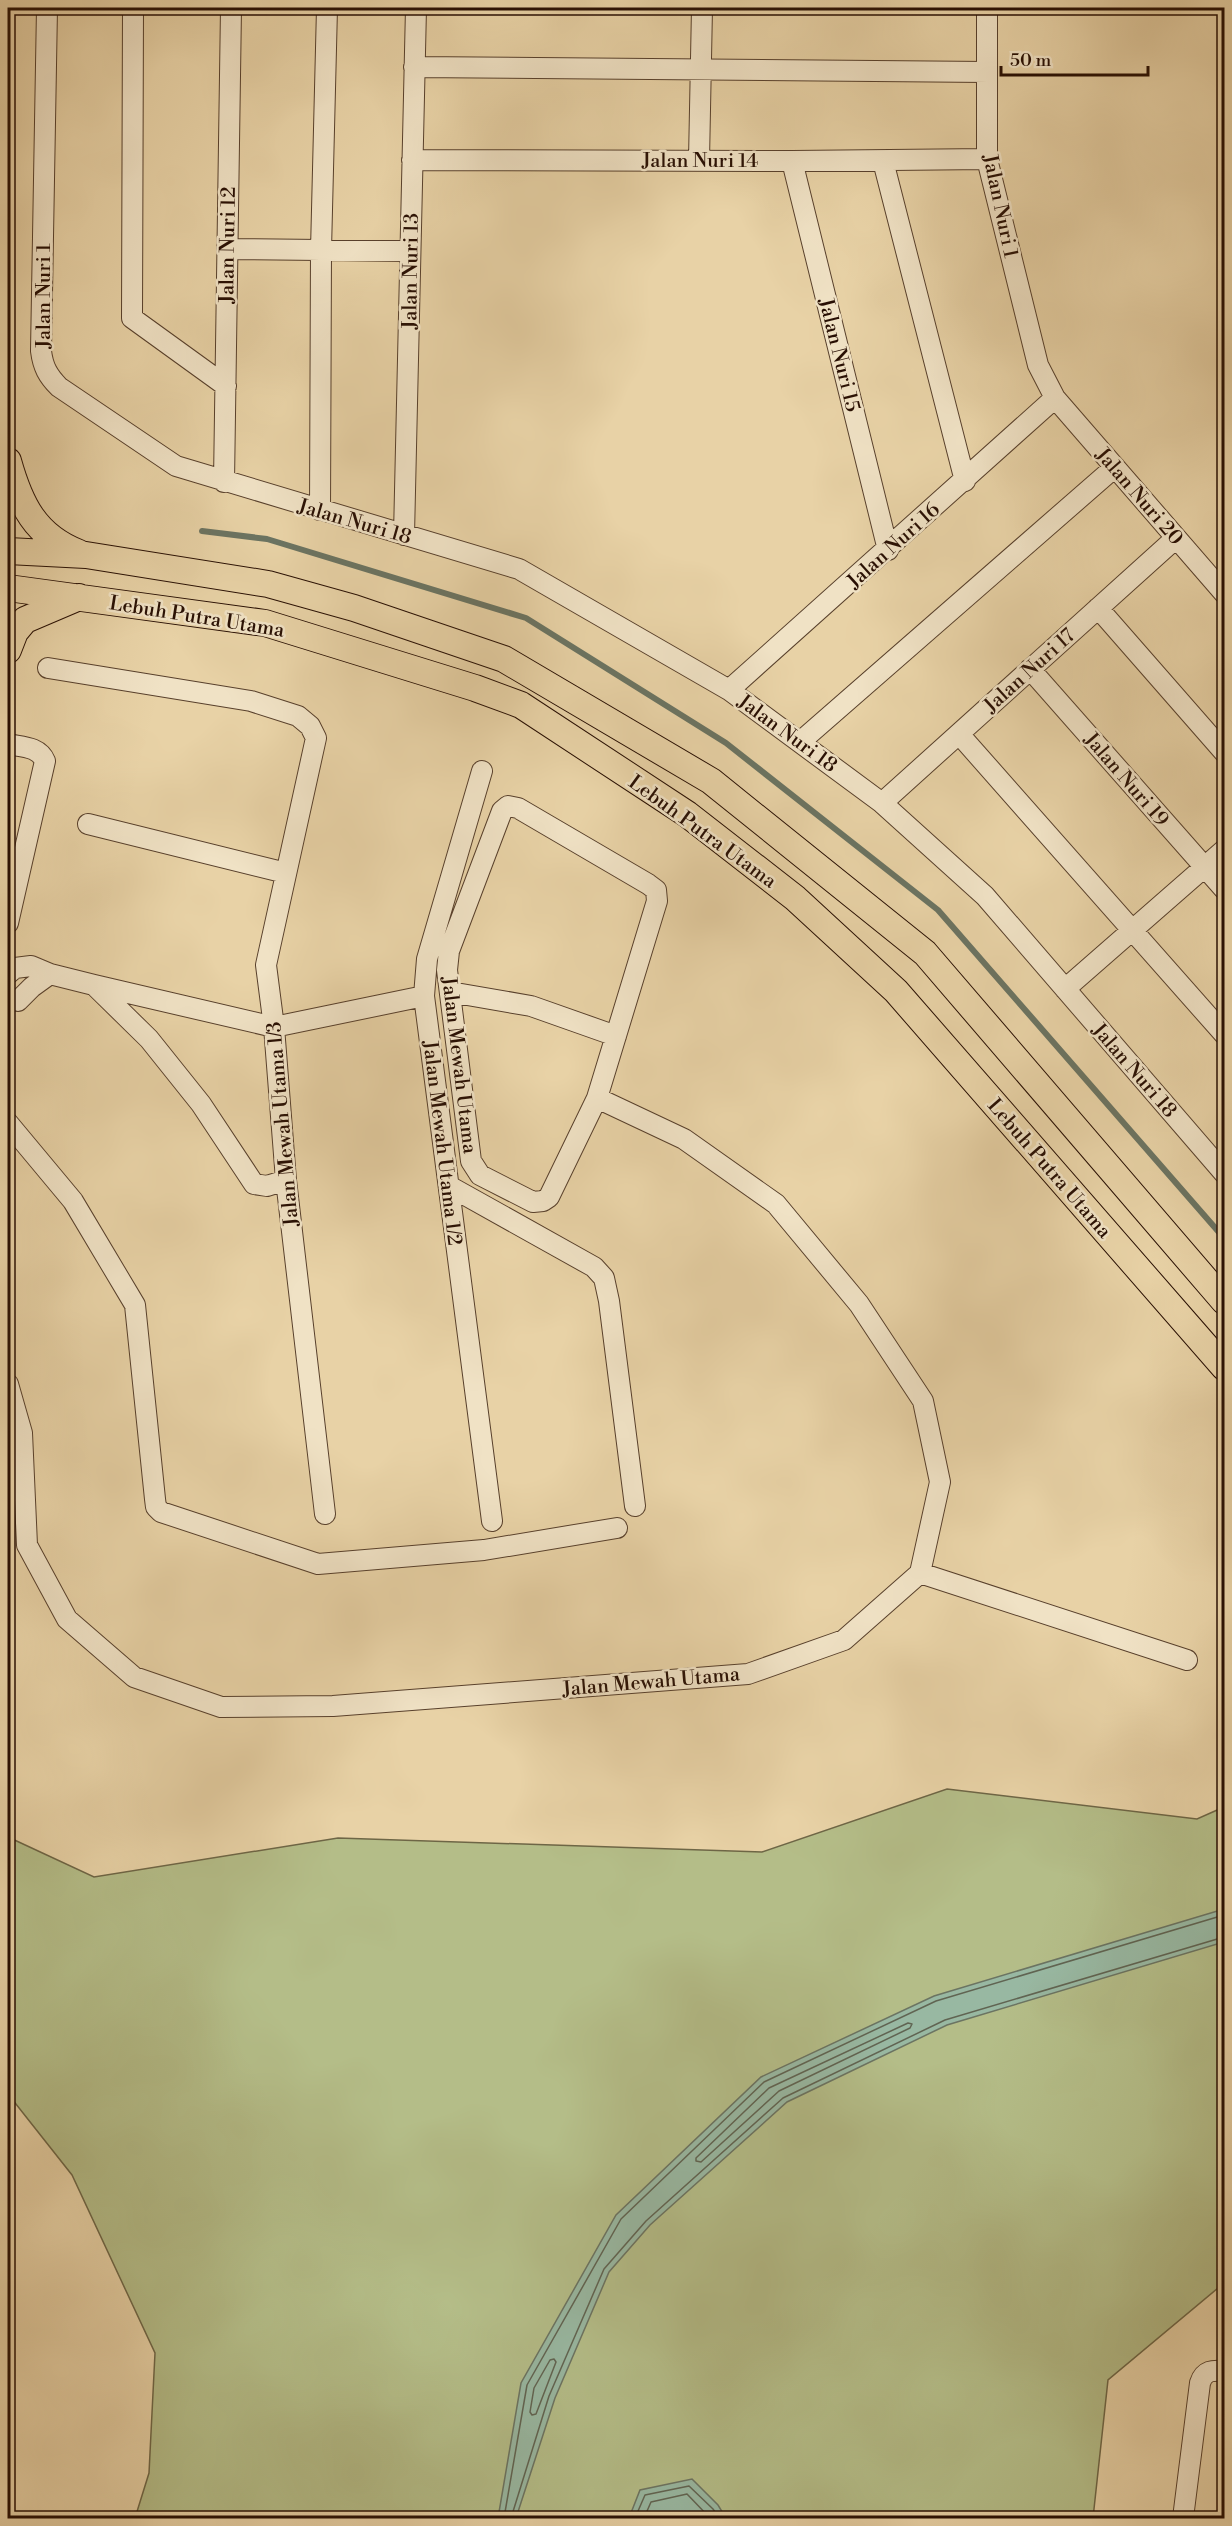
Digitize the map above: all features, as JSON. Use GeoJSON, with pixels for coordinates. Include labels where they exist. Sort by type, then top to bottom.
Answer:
{"type":"FeatureCollection","features":[{"type":"Feature","properties":{"kind":"main road"},"geometry":{"type":"LineString","coordinates":[[8,461],[16,493],[35,523],[63,547],[86,555]]}},
{"type":"Feature","properties":{"kind":"main road","name":"Lebuh Putra Utama"},"geometry":{"type":"LineString","coordinates":[[8,551],[86,555],[268,584],[354,608],[504,658],[711,781],[925,953],[1224,1301]]}},
{"type":"Feature","properties":{"kind":"main road","name":"Lebuh Putra Utama"},"geometry":{"type":"LineString","coordinates":[[8,588],[265,623],[475,688],[520,705],[687,814],[795,898],[896,991],[1224,1367]]}},
{"type":"Feature","properties":{"kind":"main road"},"geometry":{"type":"LineString","coordinates":[[8,650],[15,632],[25,620],[79,597]]}},
{"type":"Feature","properties":{"kind":"street","name":"Jalan Nuri 1"},"geometry":{"type":"LineString","coordinates":[[46,8],[41,351],[43,365],[49,377],[59,387],[176,466],[224,482]]}},
{"type":"Feature","properties":{"kind":"street"},"geometry":{"type":"LineString","coordinates":[[133,8],[132,318],[226,386]]}},
{"type":"Feature","properties":{"kind":"street","name":"Jalan Nuri 12"},"geometry":{"type":"LineString","coordinates":[[224,482],[231,8]]}},
{"type":"Feature","properties":{"kind":"street"},"geometry":{"type":"LineString","coordinates":[[320,510],[321,250],[327,8]]}},
{"type":"Feature","properties":{"kind":"street","name":"Jalan Nuri 13"},"geometry":{"type":"LineString","coordinates":[[404,535],[416,8]]}},
{"type":"Feature","properties":{"kind":"street"},"geometry":{"type":"LineString","coordinates":[[699,159],[702,8]]}},
{"type":"Feature","properties":{"kind":"street","name":"Jalan Nuri 1"},"geometry":{"type":"LineString","coordinates":[[987,8],[987,159],[1038,365],[1055,398]]}},
{"type":"Feature","properties":{"kind":"street"},"geometry":{"type":"LineString","coordinates":[[414,68],[987,72]]}},
{"type":"Feature","properties":{"kind":"street","name":"Jalan Nuri 14"},"geometry":{"type":"LineString","coordinates":[[412,160],[987,159]]}},
{"type":"Feature","properties":{"kind":"street"},"geometry":{"type":"LineString","coordinates":[[884,160],[965,481]]}},
{"type":"Feature","properties":{"kind":"street","name":"Jalan Nuri 15"},"geometry":{"type":"LineString","coordinates":[[792,161],[888,550]]}},
{"type":"Feature","properties":{"kind":"street"},"geometry":{"type":"LineString","coordinates":[[227,249],[410,251]]}},
{"type":"Feature","properties":{"kind":"street","name":"Jalan Nuri 20"},"geometry":{"type":"LineString","coordinates":[[1055,398],[1224,593]]}},
{"type":"Feature","properties":{"kind":"street","name":"Jalan Nuri 16"},"geometry":{"type":"LineString","coordinates":[[729,690],[888,550],[1055,398]]}},
{"type":"Feature","properties":{"kind":"street"},"geometry":{"type":"LineString","coordinates":[[800,742],[1115,467]]}},
{"type":"Feature","properties":{"kind":"street","name":"Jalan Nuri 18"},"geometry":{"type":"LineString","coordinates":[[224,482],[519,569],[729,690],[882,803],[985,896],[1224,1173]]}},
{"type":"Feature","properties":{"kind":"street","name":"Jalan Nuri 17"},"geometry":{"type":"LineString","coordinates":[[882,803],[1176,538]]}},
{"type":"Feature","properties":{"kind":"street"},"geometry":{"type":"LineString","coordinates":[[1098,608],[1224,752]]}},
{"type":"Feature","properties":{"kind":"street","name":"Jalan Mewah Utama 1/3"},"geometry":{"type":"LineString","coordinates":[[48,668],[251,701],[298,716],[310,726],[316,738],[266,965],[274,1027],[286,1180],[325,1514]]}},
{"type":"Feature","properties":{"kind":"street","name":"Jalan Nuri 19"},"geometry":{"type":"LineString","coordinates":[[1030,669],[1224,889]]}},
{"type":"Feature","properties":{"kind":"street"},"geometry":{"type":"LineString","coordinates":[[959,734],[1224,1034]]}},
{"type":"Feature","properties":{"kind":"street"},"geometry":{"type":"LineString","coordinates":[[8,744],[39,751],[45,761],[8,923]]}},
{"type":"Feature","properties":{"kind":"street","name":"Jalan Mewah Utama 1/2"},"geometry":{"type":"LineString","coordinates":[[482,771],[428,958],[424,996],[492,1521]]}},
{"type":"Feature","properties":{"kind":"street","name":"Jalan Mewah Utama"},"geometry":{"type":"LineString","coordinates":[[508,806],[518,808],[656,890],[657,900],[616,1036],[597,1098],[549,1197],[543,1201],[533,1202],[480,1175],[471,1161],[447,970],[449,951],[502,811],[508,806]]}},
{"type":"Feature","properties":{"kind":"street"},"geometry":{"type":"LineString","coordinates":[[88,824],[286,873]]}},
{"type":"Feature","properties":{"kind":"street"},"geometry":{"type":"LineString","coordinates":[[1065,989],[1224,850]]}},
{"type":"Feature","properties":{"kind":"street"},"geometry":{"type":"LineString","coordinates":[[8,974],[15,968],[31,966],[50,974],[274,1027],[424,996]]}},
{"type":"Feature","properties":{"kind":"street"},"geometry":{"type":"LineString","coordinates":[[10,1006],[50,974]]}},
{"type":"Feature","properties":{"kind":"street"},"geometry":{"type":"LineString","coordinates":[[94,985],[149,1039],[195,1096],[254,1184],[267,1186],[286,1180]]}},
{"type":"Feature","properties":{"kind":"street"},"geometry":{"type":"LineString","coordinates":[[450,992],[531,1005],[616,1036]]}},
{"type":"Feature","properties":{"kind":"street"},"geometry":{"type":"LineString","coordinates":[[597,1098],[684,1139],[776,1204],[859,1304],[923,1401],[940,1482],[920,1573],[1187,1659]]}},
{"type":"Feature","properties":{"kind":"street"},"geometry":{"type":"LineString","coordinates":[[8,1123],[73,1201],[135,1305],[156,1507],[161,1512],[318,1564],[484,1550],[617,1528]]}},
{"type":"Feature","properties":{"kind":"street"},"geometry":{"type":"LineString","coordinates":[[449,1186],[594,1267],[604,1278],[636,1506]]}},
{"type":"Feature","properties":{"kind":"street","name":"Jalan Mewah Utama"},"geometry":{"type":"LineString","coordinates":[[8,1384],[22,1433],[27,1545],[67,1619],[134,1677],[221,1707],[333,1706],[748,1674],[844,1640],[920,1573]]}},
{"type":"Feature","properties":{"kind":"street"},"geometry":{"type":"LineString","coordinates":[[1183,2518],[1200,2383],[1205,2373],[1211,2370],[1224,2371]]}},
{"type":"Feature","properties":{"kind":"green space"},"geometry":{"type":"Polygon","coordinates":[[[947,1789],[1197,1819],[1224,1807],[1224,2283],[1108,2380],[1093,2518],[135,2518],[149,2473],[155,2353],[72,2175],[8,2094],[8,1837],[94,1877],[338,1838],[762,1852],[947,1789]]]}},
{"type":"Feature","properties":{"kind":"water"},"geometry":{"type":"Polygon","coordinates":[[[1224,1909],[1224,1942],[947,2025],[787,2102],[650,2225],[609,2272],[555,2398],[516,2518],[498,2518],[521,2383],[616,2215],[761,2077],[934,1996],[1224,1909]]]}},
{"type":"Feature","properties":{"kind":"water"},"geometry":{"type":"Polygon","coordinates":[[[692,2479],[718,2505],[726,2518],[629,2518],[640,2490],[692,2479]]]}},
{"type":"Feature","properties":{"kind":"waterway"},"geometry":{"type":"LineString","coordinates":[[202,531],[267,539],[526,618],[726,743],[938,910],[1224,1238]]}}]}
